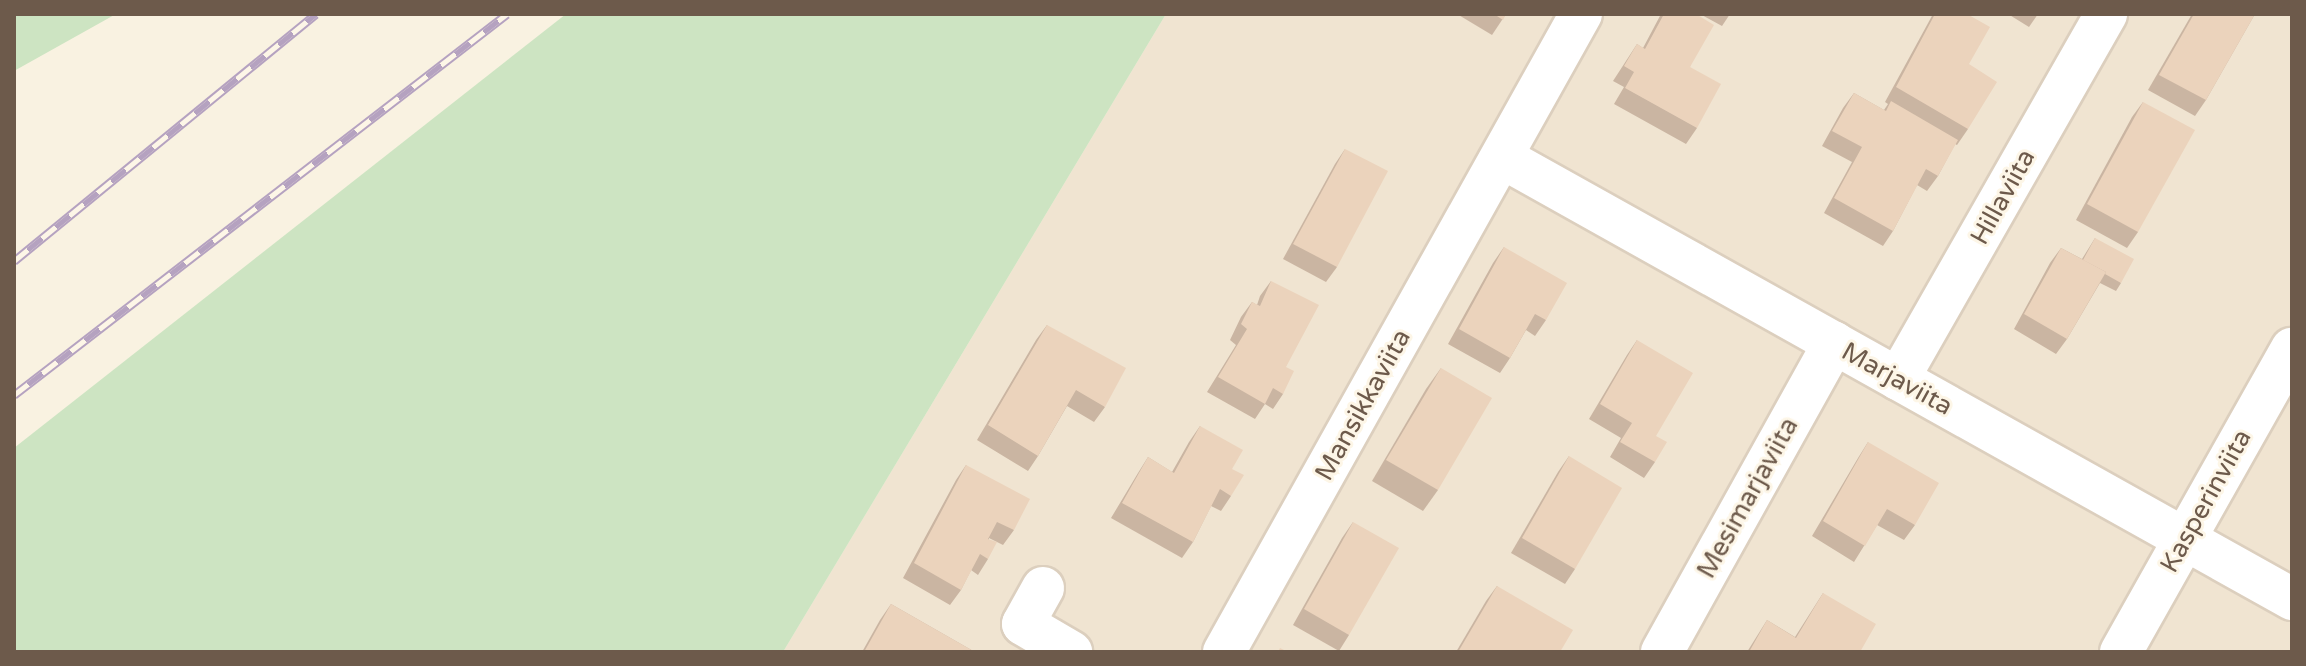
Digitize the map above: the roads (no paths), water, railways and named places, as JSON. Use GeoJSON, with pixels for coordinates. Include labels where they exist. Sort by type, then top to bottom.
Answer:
{"type":"FeatureCollection","features":[{"type":"Feature","properties":{"kind":"street","name":"Mansikkaviita"},"geometry":{"type":"LineString","coordinates":[[1224,652],[1581,14]]}},
{"type":"Feature","properties":{"kind":"street","name":"Hillaviita"},"geometry":{"type":"LineString","coordinates":[[1898,379],[2106,14]]}},
{"type":"Feature","properties":{"kind":"street","name":"Marjaviita"},"geometry":{"type":"LineString","coordinates":[[1503,158],[2292,599]]}},
{"type":"Feature","properties":{"kind":"street","name":"Mesimarjaviita"},"geometry":{"type":"LineString","coordinates":[[1662,652],[1834,343]]}},
{"type":"Feature","properties":{"kind":"street","name":"Kasperinviita"},"geometry":{"type":"LineString","coordinates":[[2121,652],[2292,349]]}},
{"type":"Feature","properties":{"kind":"street"},"geometry":{"type":"LineString","coordinates":[[1043,588],[1023,624],[1071,652]]}},
{"type":"Feature","properties":{"kind":"railway"},"geometry":{"type":"LineString","coordinates":[[14,261],[316,14]]}},
{"type":"Feature","properties":{"kind":"railway"},"geometry":{"type":"LineString","coordinates":[[14,395],[507,14]]}}]}
